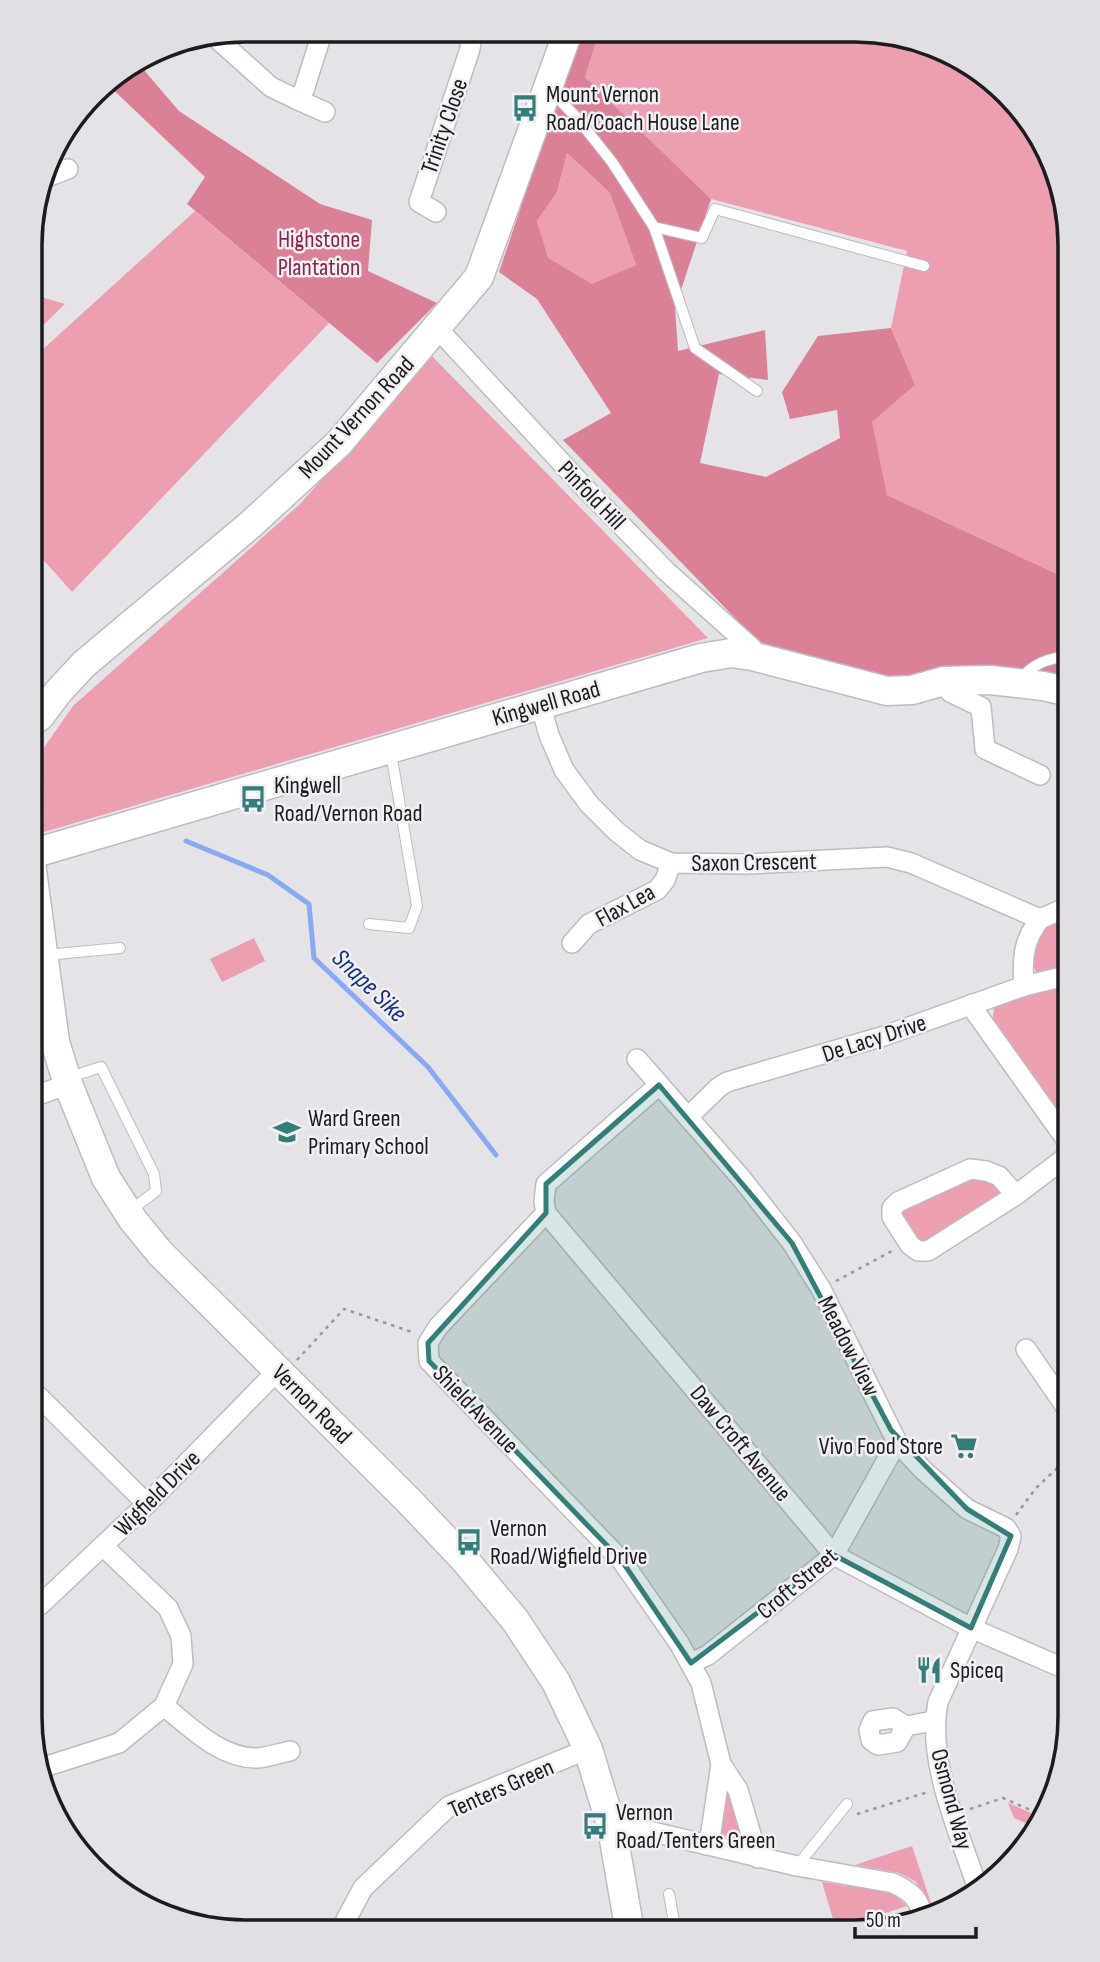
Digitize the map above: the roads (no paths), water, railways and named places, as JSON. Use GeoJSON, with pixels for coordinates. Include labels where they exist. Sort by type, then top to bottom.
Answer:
{"type":"FeatureCollection","features":[{"type":"Feature","properties":{"kind":"street"},"geometry":{"type":"LineString","coordinates":[[298,100],[304,90],[319,42]]}},
{"type":"Feature","properties":{"kind":"street","name":"Trinity Close"},"geometry":{"type":"LineString","coordinates":[[436,212],[419,202],[471,42]]}},
{"type":"Feature","properties":{"kind":"street","name":"Mount Vernon Road"},"geometry":{"type":"LineString","coordinates":[[42,713],[84,664],[250,525],[338,443],[478,277],[548,88],[561,42]]}},
{"type":"Feature","properties":{"kind":"street"},"geometry":{"type":"LineString","coordinates":[[223,44],[271,87],[325,112]]}},
{"type":"Feature","properties":{"kind":"street"},"geometry":{"type":"LineString","coordinates":[[55,174],[68,169]]}},
{"type":"Feature","properties":{"kind":"street","name":"Pinfold Hill"},"geometry":{"type":"LineString","coordinates":[[437,328],[666,571],[752,648],[752,656]]}},
{"type":"Feature","properties":{"kind":"street","name":"Kingwell Road"},"geometry":{"type":"LineString","coordinates":[[42,851],[540,704],[701,658],[731,653],[887,691],[912,690],[944,681],[990,680],[1058,690]]}},
{"type":"Feature","properties":{"kind":"street"},"geometry":{"type":"LineString","coordinates":[[944,681],[950,692],[981,707],[985,749],[1040,775]]}},
{"type":"Feature","properties":{"kind":"street","name":"Saxon Crescent"},"geometry":{"type":"LineString","coordinates":[[540,704],[549,735],[564,770],[589,804],[640,850],[671,863],[747,864],[887,857],[911,863],[1040,919]]}},
{"type":"Feature","properties":{"kind":"street","name":"Flax Lea"},"geometry":{"type":"LineString","coordinates":[[572,943],[589,924],[657,890],[665,880],[671,863]]}},
{"type":"Feature","properties":{"kind":"street"},"geometry":{"type":"LineString","coordinates":[[1024,986],[1022,961],[1032,929],[1040,919],[1058,911]]}},
{"type":"Feature","properties":{"kind":"street","name":"Vernon Road"},"geometry":{"type":"LineString","coordinates":[[42,947],[55,1042],[67,1081],[106,1178],[160,1253],[290,1363],[506,1610],[556,1682],[588,1749],[612,1828],[628,1920]]}},
{"type":"Feature","properties":{"kind":"street","name":"De Lacy Drive"},"geometry":{"type":"LineString","coordinates":[[688,1117],[727,1082],[884,1036],[1024,986],[1058,978]]}},
{"type":"Feature","properties":{"kind":"street"},"geometry":{"type":"LineString","coordinates":[[972,1004],[1058,1128]]}},
{"type":"Feature","properties":{"kind":"street","name":"Meadow View"},"geometry":{"type":"LineString","coordinates":[[637,1059],[769,1211],[821,1289],[897,1442],[923,1470],[967,1509],[1006,1528],[1011,1536],[1008,1549],[971,1628]]}},
{"type":"Feature","properties":{"kind":"street"},"geometry":{"type":"LineString","coordinates":[[42,1092],[67,1081]]}},
{"type":"Feature","properties":{"kind":"street"},"geometry":{"type":"LineString","coordinates":[[546,1213],[544,1201],[547,1184],[572,1159],[659,1085]]}},
{"type":"Feature","properties":{"kind":"street"},"geometry":{"type":"LineString","coordinates":[[1016,1195],[999,1176],[970,1169],[898,1202],[892,1208],[892,1217],[918,1251],[928,1251],[1016,1195],[1058,1163]]}},
{"type":"Feature","properties":{"kind":"street","name":"Shield Avenue"},"geometry":{"type":"LineString","coordinates":[[546,1213],[439,1327],[428,1343],[429,1361],[622,1561],[691,1663],[708,1702],[721,1764],[711,1832],[706,1845]]}},
{"type":"Feature","properties":{"kind":"street","name":"Daw Croft Avenue"},"geometry":{"type":"LineString","coordinates":[[546,1213],[835,1555],[971,1628],[1058,1660]]}},
{"type":"Feature","properties":{"kind":"street"},"geometry":{"type":"LineString","coordinates":[[1026,1349],[1058,1396]]}},
{"type":"Feature","properties":{"kind":"street","name":"Wigfield Drive"},"geometry":{"type":"LineString","coordinates":[[42,1603],[290,1363]]}},
{"type":"Feature","properties":{"kind":"street"},"geometry":{"type":"LineString","coordinates":[[42,1400],[147,1504]]}},
{"type":"Feature","properties":{"kind":"street","name":"Croft Street"},"geometry":{"type":"LineString","coordinates":[[691,1663],[708,1655],[835,1555],[897,1442]]}},
{"type":"Feature","properties":{"kind":"street"},"geometry":{"type":"LineString","coordinates":[[49,1766],[119,1744],[164,1706],[183,1664],[181,1636],[169,1608],[104,1546]]}},
{"type":"Feature","properties":{"kind":"street","name":"Osmond Way"},"geometry":{"type":"LineString","coordinates":[[971,1628],[938,1702],[934,1721],[945,1787],[975,1880]]}},
{"type":"Feature","properties":{"kind":"street"},"geometry":{"type":"LineString","coordinates":[[164,1706],[204,1738],[232,1753],[257,1758],[290,1751]]}},
{"type":"Feature","properties":{"kind":"street"},"geometry":{"type":"LineString","coordinates":[[905,1727],[934,1721]]}},
{"type":"Feature","properties":{"kind":"street","name":"Tenters Green"},"geometry":{"type":"LineString","coordinates":[[346,1920],[363,1888],[449,1805],[588,1749]]}},
{"type":"Feature","properties":{"kind":"street","name":"Shield Avenue"},"geometry":{"type":"LineString","coordinates":[[721,1764],[738,1790],[758,1858]]}},
{"type":"Feature","properties":{"kind":"street"},"geometry":{"type":"LineString","coordinates":[[612,1828],[636,1828],[797,1867],[893,1883],[918,1900],[921,1909]]}},
{"type":"Feature","properties":{"kind":"lane"},"geometry":{"type":"LineString","coordinates":[[548,88],[604,152],[654,227],[695,348],[757,391]]}},
{"type":"Feature","properties":{"kind":"lane"},"geometry":{"type":"LineString","coordinates":[[654,227],[702,238],[715,209],[924,266]]}},
{"type":"Feature","properties":{"kind":"lane"},"geometry":{"type":"LineString","coordinates":[[1017,683],[1026,672],[1042,661],[1058,658]]}},
{"type":"Feature","properties":{"kind":"lane"},"geometry":{"type":"LineString","coordinates":[[369,924],[409,928],[417,906],[391,748]]}},
{"type":"Feature","properties":{"kind":"lane"},"geometry":{"type":"LineString","coordinates":[[43,955],[120,948]]}},
{"type":"Feature","properties":{"kind":"lane"},"geometry":{"type":"LineString","coordinates":[[67,1081],[101,1068],[154,1174],[156,1191],[129,1213]]}},
{"type":"Feature","properties":{"kind":"lane"},"geometry":{"type":"LineString","coordinates":[[797,1867],[847,1804]]}},
{"type":"Feature","properties":{"kind":"lane"},"geometry":{"type":"LineString","coordinates":[[669,1894],[674,1920]]}},
{"type":"Feature","properties":{"kind":"waterway","name":"Snape Sike"},"geometry":{"type":"LineString","coordinates":[[186,841],[268,875],[309,904],[314,958],[428,1067],[496,1155]]}},
{"type":"Feature","properties":{"kind":"place","name":"Mount Vernon Road/Coach House Lane"},"geometry":{"type":"Point","coordinates":[525,108]}},
{"type":"Feature","properties":{"kind":"place","name":"Kingwell Road/Vernon Road"},"geometry":{"type":"Point","coordinates":[253,799]}},
{"type":"Feature","properties":{"kind":"place","name":"Ward Green Primary School"},"geometry":{"type":"Point","coordinates":[287,1132]}},
{"type":"Feature","properties":{"kind":"place","name":"Vivo Food Store"},"geometry":{"type":"Point","coordinates":[964,1446]}},
{"type":"Feature","properties":{"kind":"place","name":"Vernon Road/Wigfield Drive"},"geometry":{"type":"Point","coordinates":[469,1542]}},
{"type":"Feature","properties":{"kind":"place","name":"Spiceq"},"geometry":{"type":"Point","coordinates":[929,1670]}},
{"type":"Feature","properties":{"kind":"place","name":"Vernon Road/Tenters Green"},"geometry":{"type":"Point","coordinates":[595,1826]}},
{"type":"Feature","properties":{"kind":"park label","name":"Highstone Plantation"},"geometry":{"type":"Point","coordinates":[319,253]}}]}
